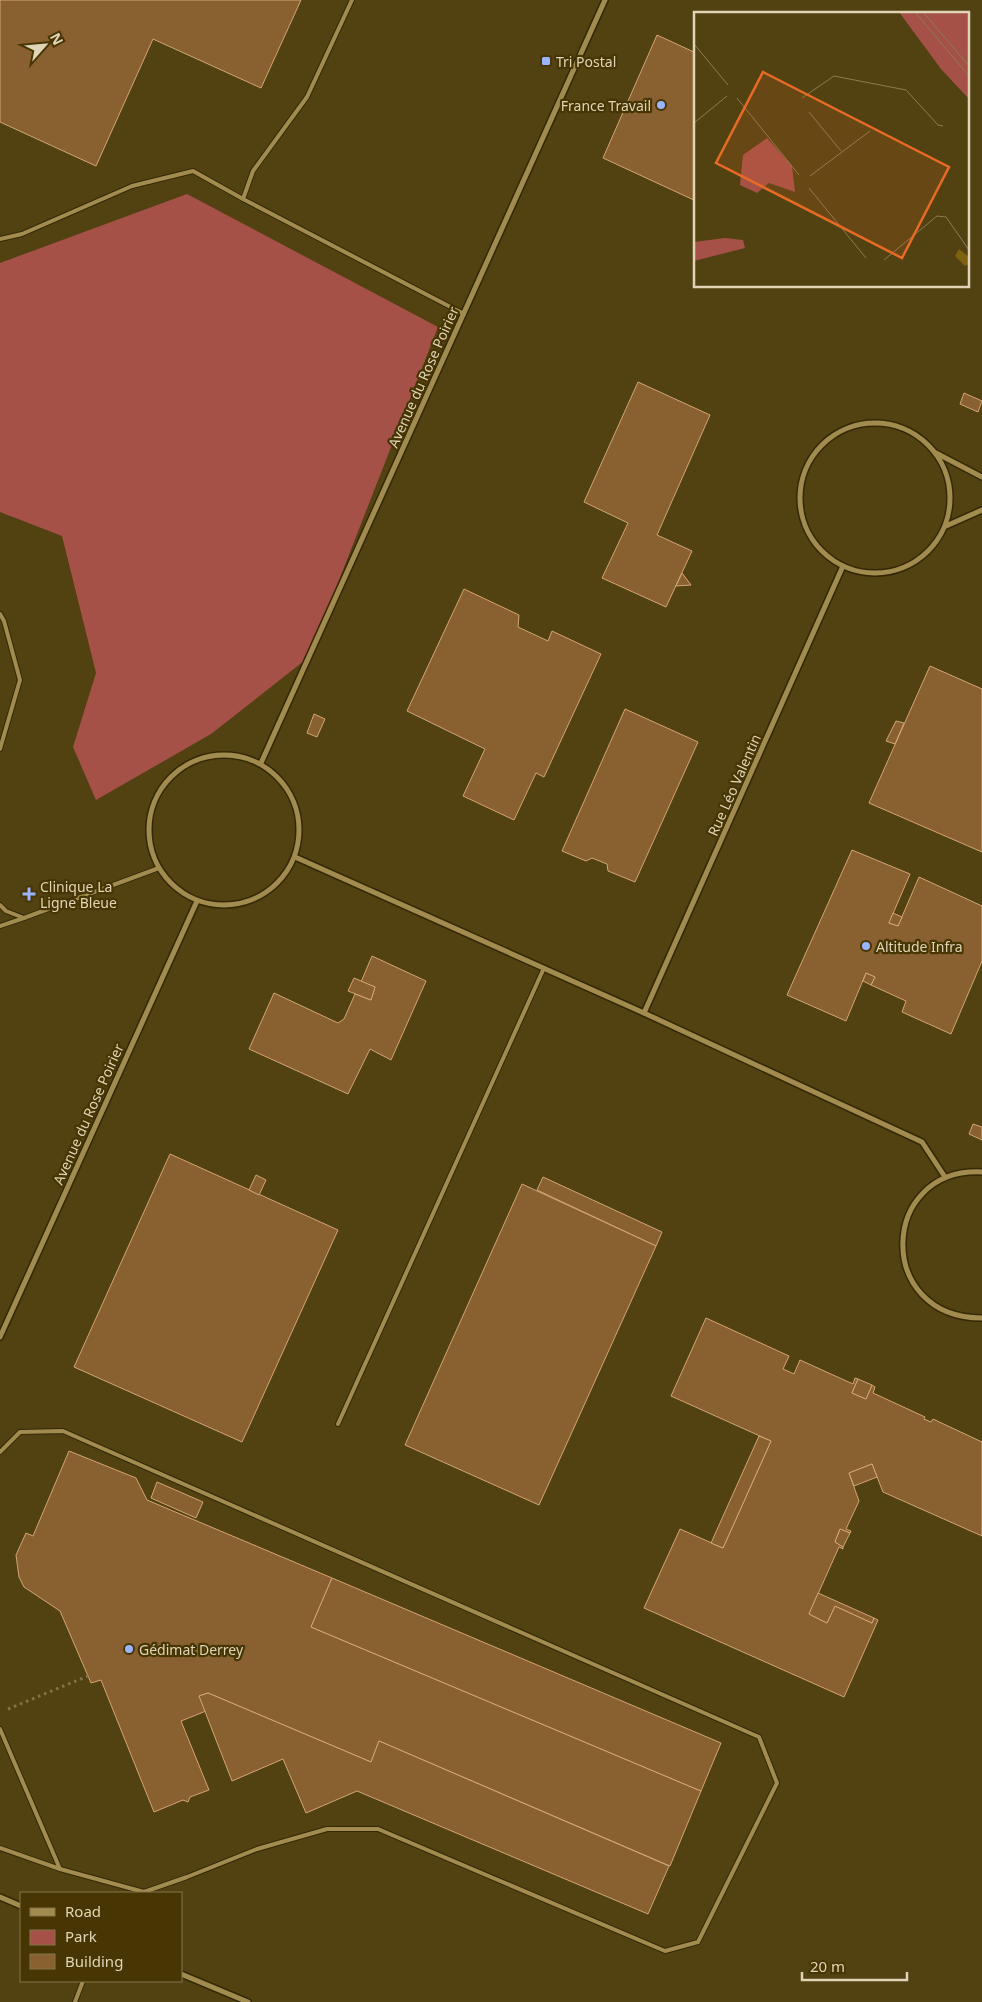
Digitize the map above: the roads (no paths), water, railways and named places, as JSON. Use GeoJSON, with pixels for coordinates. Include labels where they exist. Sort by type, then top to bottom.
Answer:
{"type":"FeatureCollection","features":[{"type":"Feature","properties":{"kind":"street","name":"Avenue du Rose Poirier"},"geometry":{"type":"LineString","coordinates":[[261,763],[605,0]]}},
{"type":"Feature","properties":{"kind":"street"},"geometry":{"type":"LineString","coordinates":[[870,423],[894,425],[916,435],[934,452],[945,470],[950,491],[946,526],[929,550],[911,564],[889,572],[866,573],[843,566],[823,552],[808,533],[801,509],[801,484],[809,461],[824,442],[845,428],[870,423]]}},
{"type":"Feature","properties":{"kind":"street"},"geometry":{"type":"LineString","coordinates":[[934,452],[982,477]]}},
{"type":"Feature","properties":{"kind":"street"},"geometry":{"type":"LineString","coordinates":[[946,526],[982,510]]}},
{"type":"Feature","properties":{"kind":"street","name":"Rue Léo Valentin"},"geometry":{"type":"LineString","coordinates":[[644,1013],[843,566]]}},
{"type":"Feature","properties":{"kind":"street"},"geometry":{"type":"LineString","coordinates":[[213,754],[238,755],[261,763],[278,776],[291,794],[298,814],[300,836],[296,857],[283,878],[266,894],[244,903],[220,906],[197,901],[175,887],[159,868],[150,845],[149,820],[156,796],[170,776],[190,762],[213,754]]}},
{"type":"Feature","properties":{"kind":"street"},"geometry":{"type":"LineString","coordinates":[[296,857],[644,1013],[922,1142],[945,1177]]}},
{"type":"Feature","properties":{"kind":"street","name":"Avenue du Rose Poirier"},"geometry":{"type":"LineString","coordinates":[[0,1337],[197,901]]}},
{"type":"Feature","properties":{"kind":"street"},"geometry":{"type":"LineString","coordinates":[[982,1172],[967,1171],[945,1177],[924,1192],[909,1213],[902,1237],[904,1262],[915,1286],[932,1304],[956,1315],[982,1318]]}},
{"type":"Feature","properties":{"kind":"street"},"geometry":{"type":"LineString","coordinates":[[0,1898],[20,1906]]}},
{"type":"Feature","properties":{"kind":"street"},"geometry":{"type":"LineString","coordinates":[[182,1974],[248,2002]]}},
{"type":"Feature","properties":{"kind":"lane"},"geometry":{"type":"LineString","coordinates":[[243,199],[253,171],[307,97],[352,0]]}},
{"type":"Feature","properties":{"kind":"lane"},"geometry":{"type":"LineString","coordinates":[[0,239],[22,234],[132,186],[193,171],[464,314]]}},
{"type":"Feature","properties":{"kind":"lane"},"geometry":{"type":"LineString","coordinates":[[0,614],[4,621],[20,680],[0,749]]}},
{"type":"Feature","properties":{"kind":"lane"},"geometry":{"type":"LineString","coordinates":[[0,926],[159,868]]}},
{"type":"Feature","properties":{"kind":"lane"},"geometry":{"type":"LineString","coordinates":[[0,905],[6,911],[24,918]]}},
{"type":"Feature","properties":{"kind":"lane"},"geometry":{"type":"LineString","coordinates":[[338,1424],[544,968]]}},
{"type":"Feature","properties":{"kind":"lane"},"geometry":{"type":"LineString","coordinates":[[0,1452],[20,1432],[63,1431],[759,1737],[777,1783],[698,1942],[665,1951],[378,1829],[327,1829],[257,1849],[188,1878],[144,1892],[60,1869],[0,1848]]}},
{"type":"Feature","properties":{"kind":"lane"},"geometry":{"type":"LineString","coordinates":[[0,1729],[60,1869]]}},
{"type":"Feature","properties":{"kind":"lane"},"geometry":{"type":"LineString","coordinates":[[75,2002],[83,1982]]}},
{"type":"Feature","properties":{"kind":"place","name":"Tri Postal"},"geometry":{"type":"Point","coordinates":[546,61]}},
{"type":"Feature","properties":{"kind":"place","name":"France Travail"},"geometry":{"type":"Point","coordinates":[661,105]}},
{"type":"Feature","properties":{"kind":"place","name":"Clinique La Ligne Bleue"},"geometry":{"type":"Point","coordinates":[29,894]}},
{"type":"Feature","properties":{"kind":"place","name":"Altitude Infra"},"geometry":{"type":"Point","coordinates":[866,946]}},
{"type":"Feature","properties":{"kind":"place","name":"Gédimat Derrey"},"geometry":{"type":"Point","coordinates":[129,1649]}}]}
